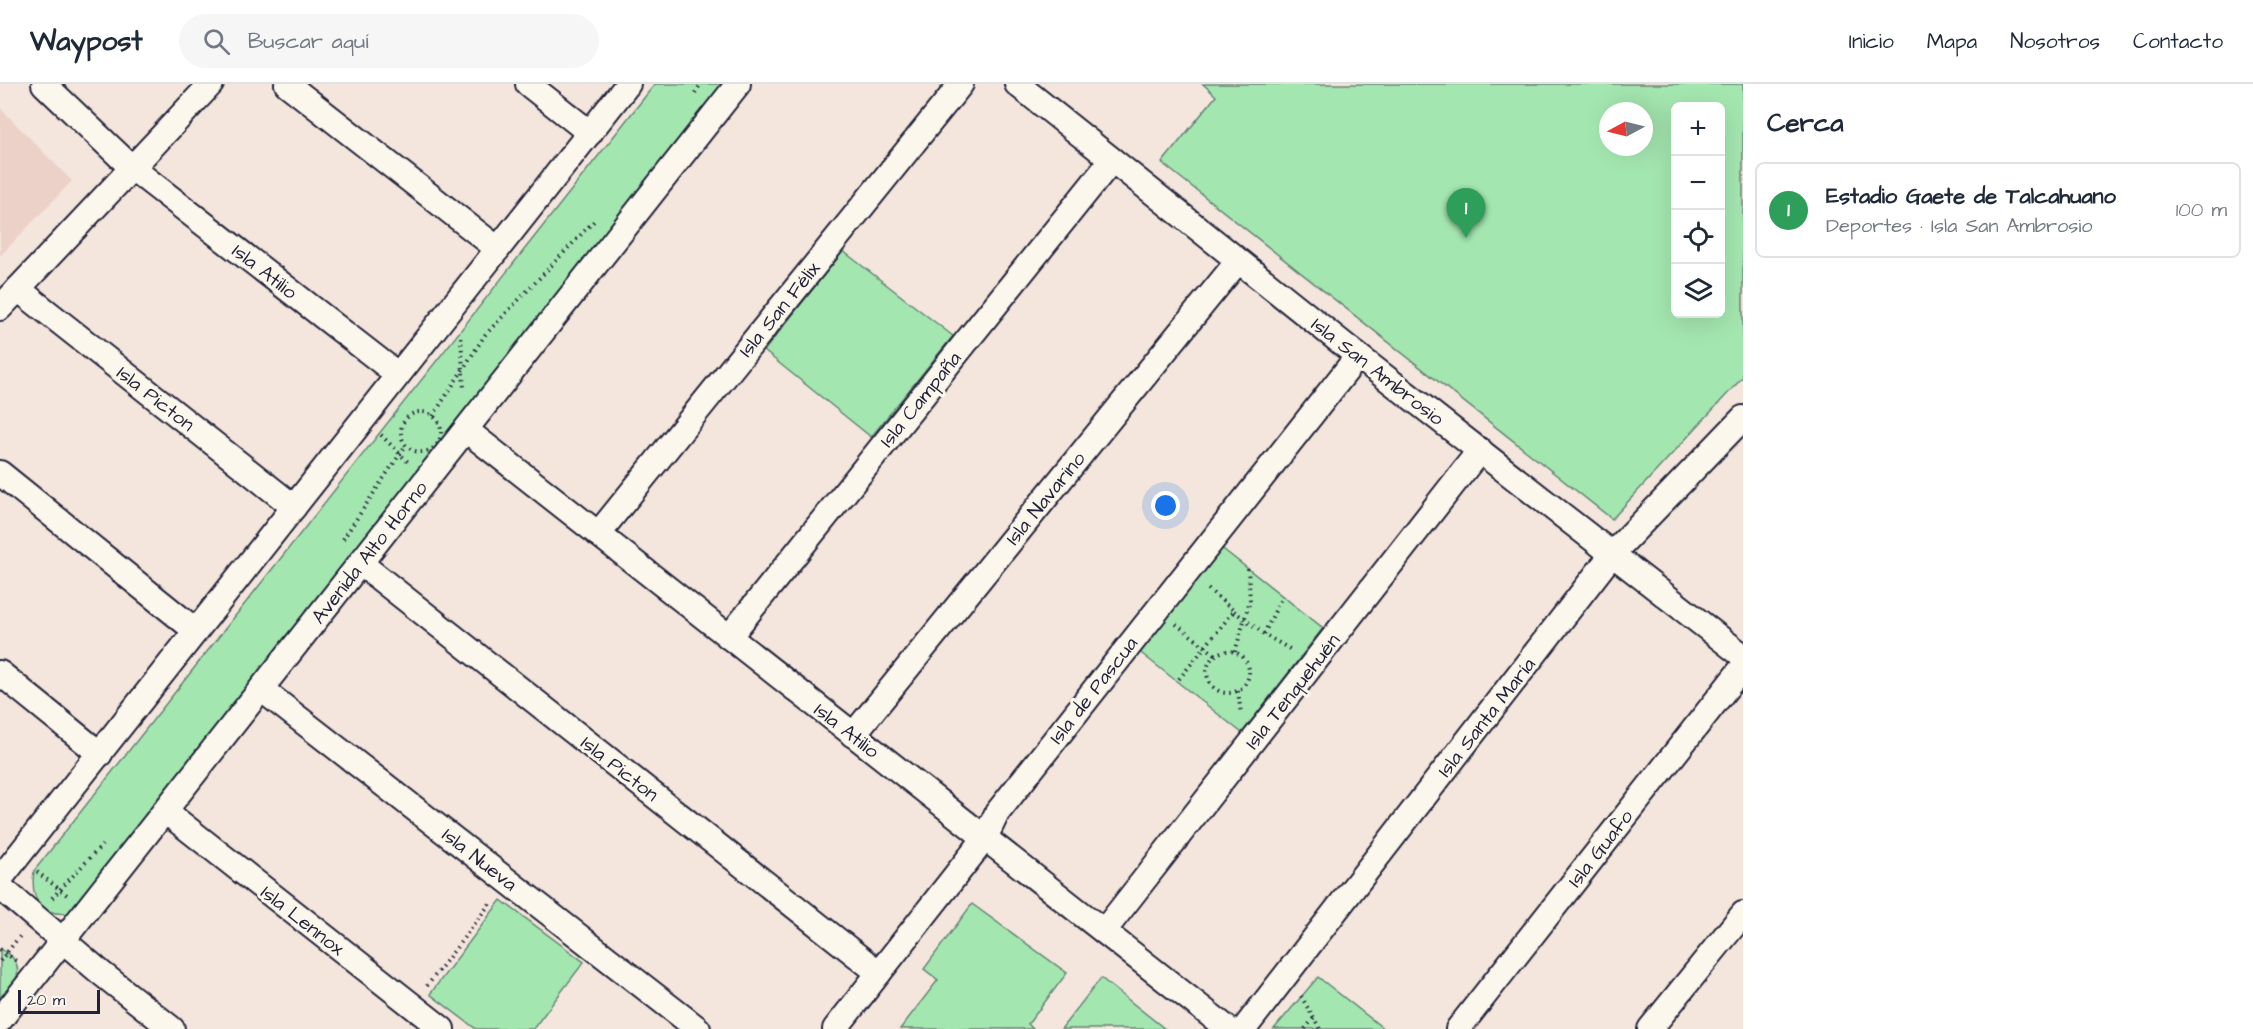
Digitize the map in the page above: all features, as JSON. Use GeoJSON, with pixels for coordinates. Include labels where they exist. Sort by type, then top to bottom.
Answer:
{"type":"FeatureCollection","features":[{"type":"Feature","properties":{"kind":"street","name":"Isla Atilio"},"geometry":{"type":"LineString","coordinates":[[44,84],[132,168],[397,374]]}},
{"type":"Feature","properties":{"kind":"street"},"geometry":{"type":"LineString","coordinates":[[0,308],[211,84]]}},
{"type":"Feature","properties":{"kind":"street"},"geometry":{"type":"LineString","coordinates":[[286,84],[498,249]]}},
{"type":"Feature","properties":{"kind":"street"},"geometry":{"type":"LineString","coordinates":[[528,84],[590,133]]}},
{"type":"Feature","properties":{"kind":"street"},"geometry":{"type":"LineString","coordinates":[[0,879],[628,84]]}},
{"type":"Feature","properties":{"kind":"street","name":"Avenida Alto Horno"},"geometry":{"type":"LineString","coordinates":[[0,1020],[738,84]]}},
{"type":"Feature","properties":{"kind":"street","name":"Isla San Félix"},"geometry":{"type":"LineString","coordinates":[[598,534],[961,84]]}},
{"type":"Feature","properties":{"kind":"street","name":"Isla San Ambrosio"},"geometry":{"type":"LineString","coordinates":[[1017,84],[1358,356],[1743,656]]}},
{"type":"Feature","properties":{"kind":"street","name":"Isla Campaña"},"geometry":{"type":"LineString","coordinates":[[729,637],[1112,160]]}},
{"type":"Feature","properties":{"kind":"street","name":"Isla Navarino"},"geometry":{"type":"LineString","coordinates":[[853,735],[1238,261]]}},
{"type":"Feature","properties":{"kind":"street","name":"Isla Picton"},"geometry":{"type":"LineString","coordinates":[[18,289],[294,507]]}},
{"type":"Feature","properties":{"kind":"street","name":"Isla de Pascua"},"geometry":{"type":"LineString","coordinates":[[835,1029],[985,838],[997,813],[1358,356]]}},
{"type":"Feature","properties":{"kind":"street","name":"Isla Santa María"},"geometry":{"type":"LineString","coordinates":[[1244,1029],[1613,553],[1743,418]]}},
{"type":"Feature","properties":{"kind":"street","name":"Isla Atilio"},"geometry":{"type":"LineString","coordinates":[[466,430],[1228,1029]]}},
{"type":"Feature","properties":{"kind":"street","name":"Isla Tenquehuén"},"geometry":{"type":"LineString","coordinates":[[1104,931],[1480,450]]}},
{"type":"Feature","properties":{"kind":"street"},"geometry":{"type":"LineString","coordinates":[[0,473],[196,632]]}},
{"type":"Feature","properties":{"kind":"street","name":"Isla Picton"},"geometry":{"type":"LineString","coordinates":[[360,563],[879,973]]}},
{"type":"Feature","properties":{"kind":"street","name":"Isla Guafo"},"geometry":{"type":"LineString","coordinates":[[1458,1029],[1743,667]]}},
{"type":"Feature","properties":{"kind":"street"},"geometry":{"type":"LineString","coordinates":[[0,673],[99,754]]}},
{"type":"Feature","properties":{"kind":"street","name":"Isla Nueva"},"geometry":{"type":"LineString","coordinates":[[261,689],[698,1029]]}},
{"type":"Feature","properties":{"kind":"street","name":"Isla Lennox"},"geometry":{"type":"LineString","coordinates":[[165,811],[442,1029]]}},
{"type":"Feature","properties":{"kind":"street"},"geometry":{"type":"LineString","coordinates":[[0,887],[172,1029]]}},
{"type":"Feature","properties":{"kind":"street"},"geometry":{"type":"LineString","coordinates":[[1650,1029],[1743,915]]}},
{"type":"Feature","properties":{"kind":"path"},"geometry":{"type":"LineString","coordinates":[[689,102],[701,84]]}},
{"type":"Feature","properties":{"kind":"path"},"geometry":{"type":"LineString","coordinates":[[433,416],[485,335],[599,215]]}},
{"type":"Feature","properties":{"kind":"path"},"geometry":{"type":"LineString","coordinates":[[458,300],[466,430]]}},
{"type":"Feature","properties":{"kind":"path"},"geometry":{"type":"LineString","coordinates":[[421,411],[433,416],[440,427],[439,440],[430,450],[423,452],[411,449],[406,445],[400,433],[404,420],[414,412],[421,411]]}},
{"type":"Feature","properties":{"kind":"path"},"geometry":{"type":"LineString","coordinates":[[364,417],[426,480]]}},
{"type":"Feature","properties":{"kind":"path"},"geometry":{"type":"LineString","coordinates":[[1235,652],[1250,600],[1248,569]]}},
{"type":"Feature","properties":{"kind":"path"},"geometry":{"type":"LineString","coordinates":[[1188,571],[1263,634],[1313,664]]}},
{"type":"Feature","properties":{"kind":"path"},"geometry":{"type":"LineString","coordinates":[[1263,634],[1282,596]]}},
{"type":"Feature","properties":{"kind":"path"},"geometry":{"type":"LineString","coordinates":[[1157,610],[1216,655]]}},
{"type":"Feature","properties":{"kind":"path"},"geometry":{"type":"LineString","coordinates":[[1179,679],[1234,611]]}},
{"type":"Feature","properties":{"kind":"path"},"geometry":{"type":"LineString","coordinates":[[1229,651],[1235,652],[1246,660],[1250,674],[1243,686],[1231,693],[1217,690],[1209,679],[1208,665],[1216,655],[1229,651]]}},
{"type":"Feature","properties":{"kind":"path"},"geometry":{"type":"LineString","coordinates":[[18,857],[87,910]]}},
{"type":"Feature","properties":{"kind":"path"},"geometry":{"type":"LineString","coordinates":[[412,1005],[507,880]]}},
{"type":"Feature","properties":{"kind":"path"},"geometry":{"type":"LineString","coordinates":[[0,961],[35,917]]}},
{"type":"Feature","properties":{"kind":"path"},"geometry":{"type":"LineString","coordinates":[[1287,974],[1320,1029]]}},
{"type":"Feature","properties":{"kind":"path"},"geometry":{"type":"LineString","coordinates":[[1305,1029],[1314,1018]]}},
{"type":"Feature","properties":{"kind":"shaded area"},"geometry":{"type":"Polygon","coordinates":[[[0,108],[72,181],[0,256],[0,108]]]}},
{"type":"Feature","properties":{"kind":"green space"},"geometry":{"type":"Polygon","coordinates":[[[655,84],[727,84],[71,913],[52,912],[45,909],[36,898],[34,871],[655,84]]]}},
{"type":"Feature","properties":{"kind":"green space"},"geometry":{"type":"Polygon","coordinates":[[[1203,84],[1743,84],[1743,377],[1612,519],[1162,163],[1216,96],[1203,84]]]}},
{"type":"Feature","properties":{"kind":"green space"},"geometry":{"type":"Polygon","coordinates":[[[843,251],[953,336],[871,437],[764,351],[843,251]]]}},
{"type":"Feature","properties":{"kind":"green space"},"geometry":{"type":"Polygon","coordinates":[[[1219,546],[1323,628],[1242,733],[1137,650],[1219,546]]]}},
{"type":"Feature","properties":{"kind":"green space"},"geometry":{"type":"Polygon","coordinates":[[[501,900],[584,962],[533,1029],[476,1029],[430,994],[501,900]]]}},
{"type":"Feature","properties":{"kind":"green space"},"geometry":{"type":"Polygon","coordinates":[[[972,904],[1067,973],[1028,1024],[1033,1029],[900,1029],[938,980],[924,969],[972,904]]]}},
{"type":"Feature","properties":{"kind":"green space"},"geometry":{"type":"Polygon","coordinates":[[[0,949],[15,961],[17,977],[0,1009],[0,949]]]}},
{"type":"Feature","properties":{"kind":"green space"},"geometry":{"type":"Polygon","coordinates":[[[1318,977],[1384,1029],[1274,1029],[1318,977]]]}},
{"type":"Feature","properties":{"kind":"green space"},"geometry":{"type":"Polygon","coordinates":[[[1101,978],[1165,1029],[1061,1029],[1101,978]]]}},
{"type":"Feature","properties":{"kind":"place","name":"Estadio Gaete de Talcahuano"},"geometry":{"type":"Point","coordinates":[1466,238]}}]}
